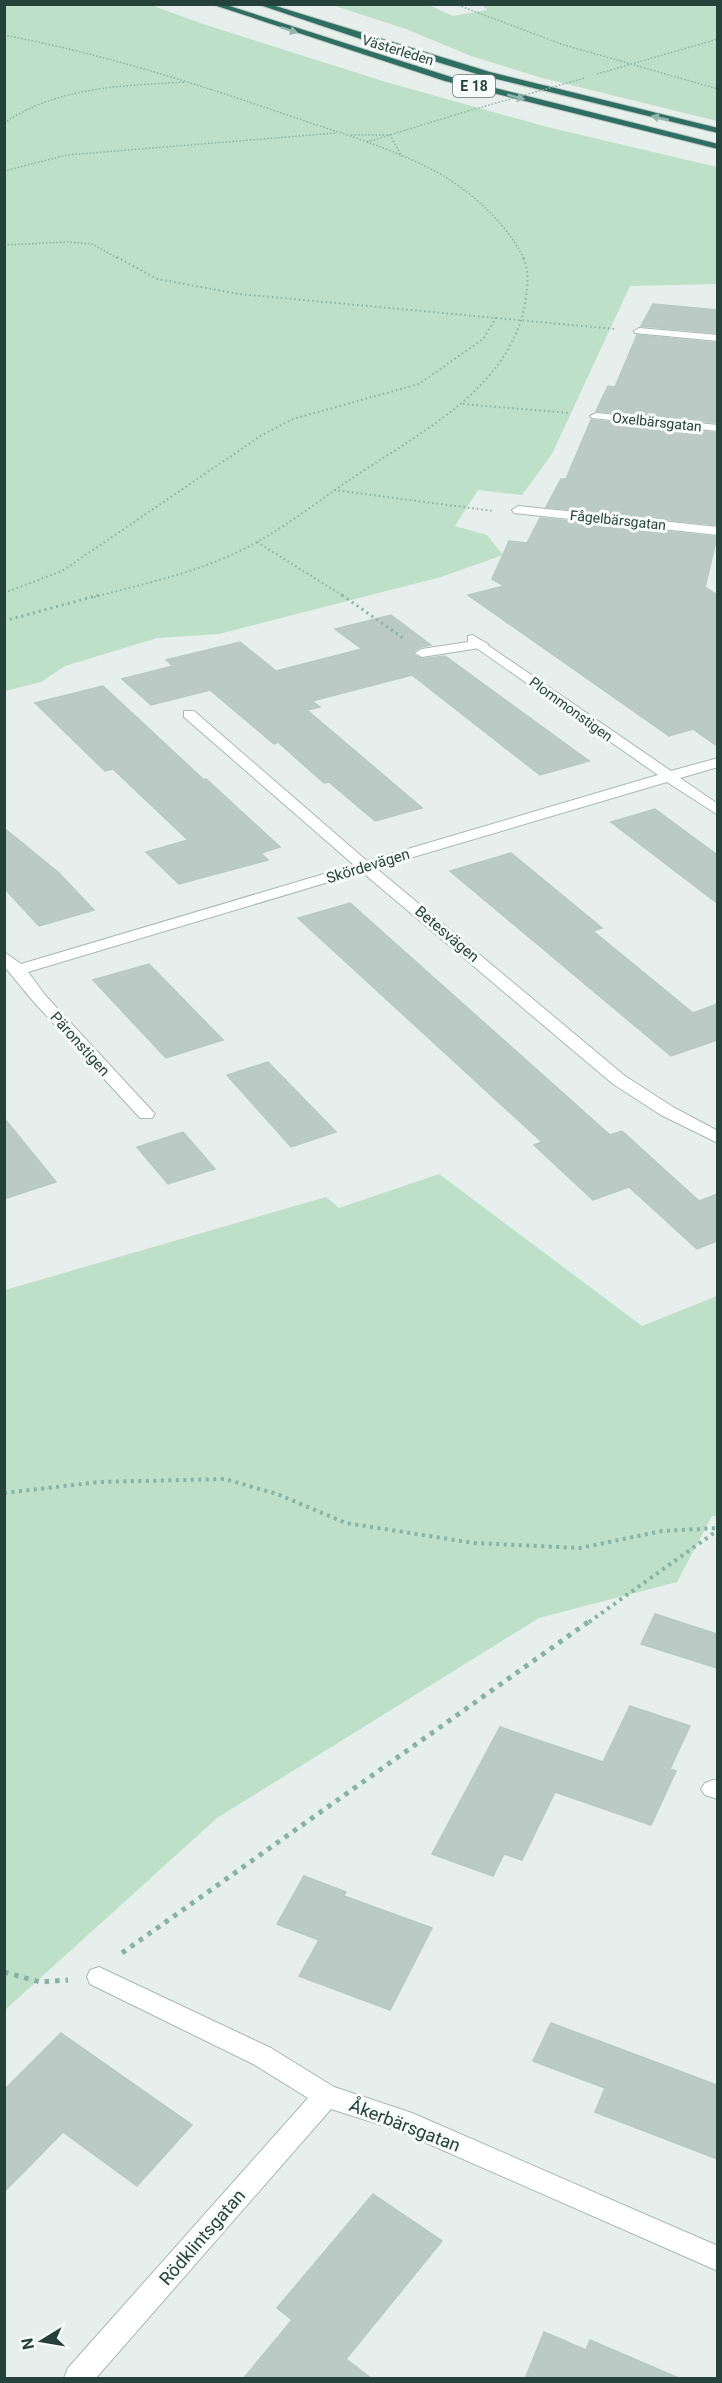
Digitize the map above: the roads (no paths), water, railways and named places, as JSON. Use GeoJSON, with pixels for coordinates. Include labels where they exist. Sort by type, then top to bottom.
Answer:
{"type":"FeatureCollection","features":[{"type":"Feature","properties":{"kind":"highway","name":"Västerleden"},"geometry":{"type":"LineString","coordinates":[[214,4],[448,79],[717,147]]}},
{"type":"Feature","properties":{"kind":"highway","name":"Västerleden"},"geometry":{"type":"LineString","coordinates":[[260,4],[390,46],[526,85],[717,131]]}},
{"type":"Feature","properties":{"kind":"street"},"geometry":{"type":"LineString","coordinates":[[639,331],[717,338]]}},
{"type":"Feature","properties":{"kind":"street","name":"Oxelbärsgatan"},"geometry":{"type":"LineString","coordinates":[[596,416],[717,428]]}},
{"type":"Feature","properties":{"kind":"street","name":"Fågelbärsgatan"},"geometry":{"type":"LineString","coordinates":[[518,510],[717,531]]}},
{"type":"Feature","properties":{"kind":"street","name":"Plommonstigen"},"geometry":{"type":"LineString","coordinates":[[422,653],[477,642],[638,757],[671,776],[717,811]]}},
{"type":"Feature","properties":{"kind":"street","name":"Betesvägen"},"geometry":{"type":"LineString","coordinates":[[189,714],[340,846],[367,866],[619,1080],[667,1111],[717,1138]]}},
{"type":"Feature","properties":{"kind":"street","name":"Skördevägen"},"geometry":{"type":"LineString","coordinates":[[18,970],[717,762]]}},
{"type":"Feature","properties":{"kind":"street","name":"Päronstigen"},"geometry":{"type":"LineString","coordinates":[[4,957],[18,970],[39,999],[146,1114]]}},
{"type":"Feature","properties":{"kind":"street","name":"Åkerbärsgatan"},"geometry":{"type":"LineString","coordinates":[[99,1977],[262,2056],[326,2096],[403,2121],[717,2259]]}},
{"type":"Feature","properties":{"kind":"street","name":"Rödklintsgatan"},"geometry":{"type":"LineString","coordinates":[[78,2379],[326,2096]]}}]}
